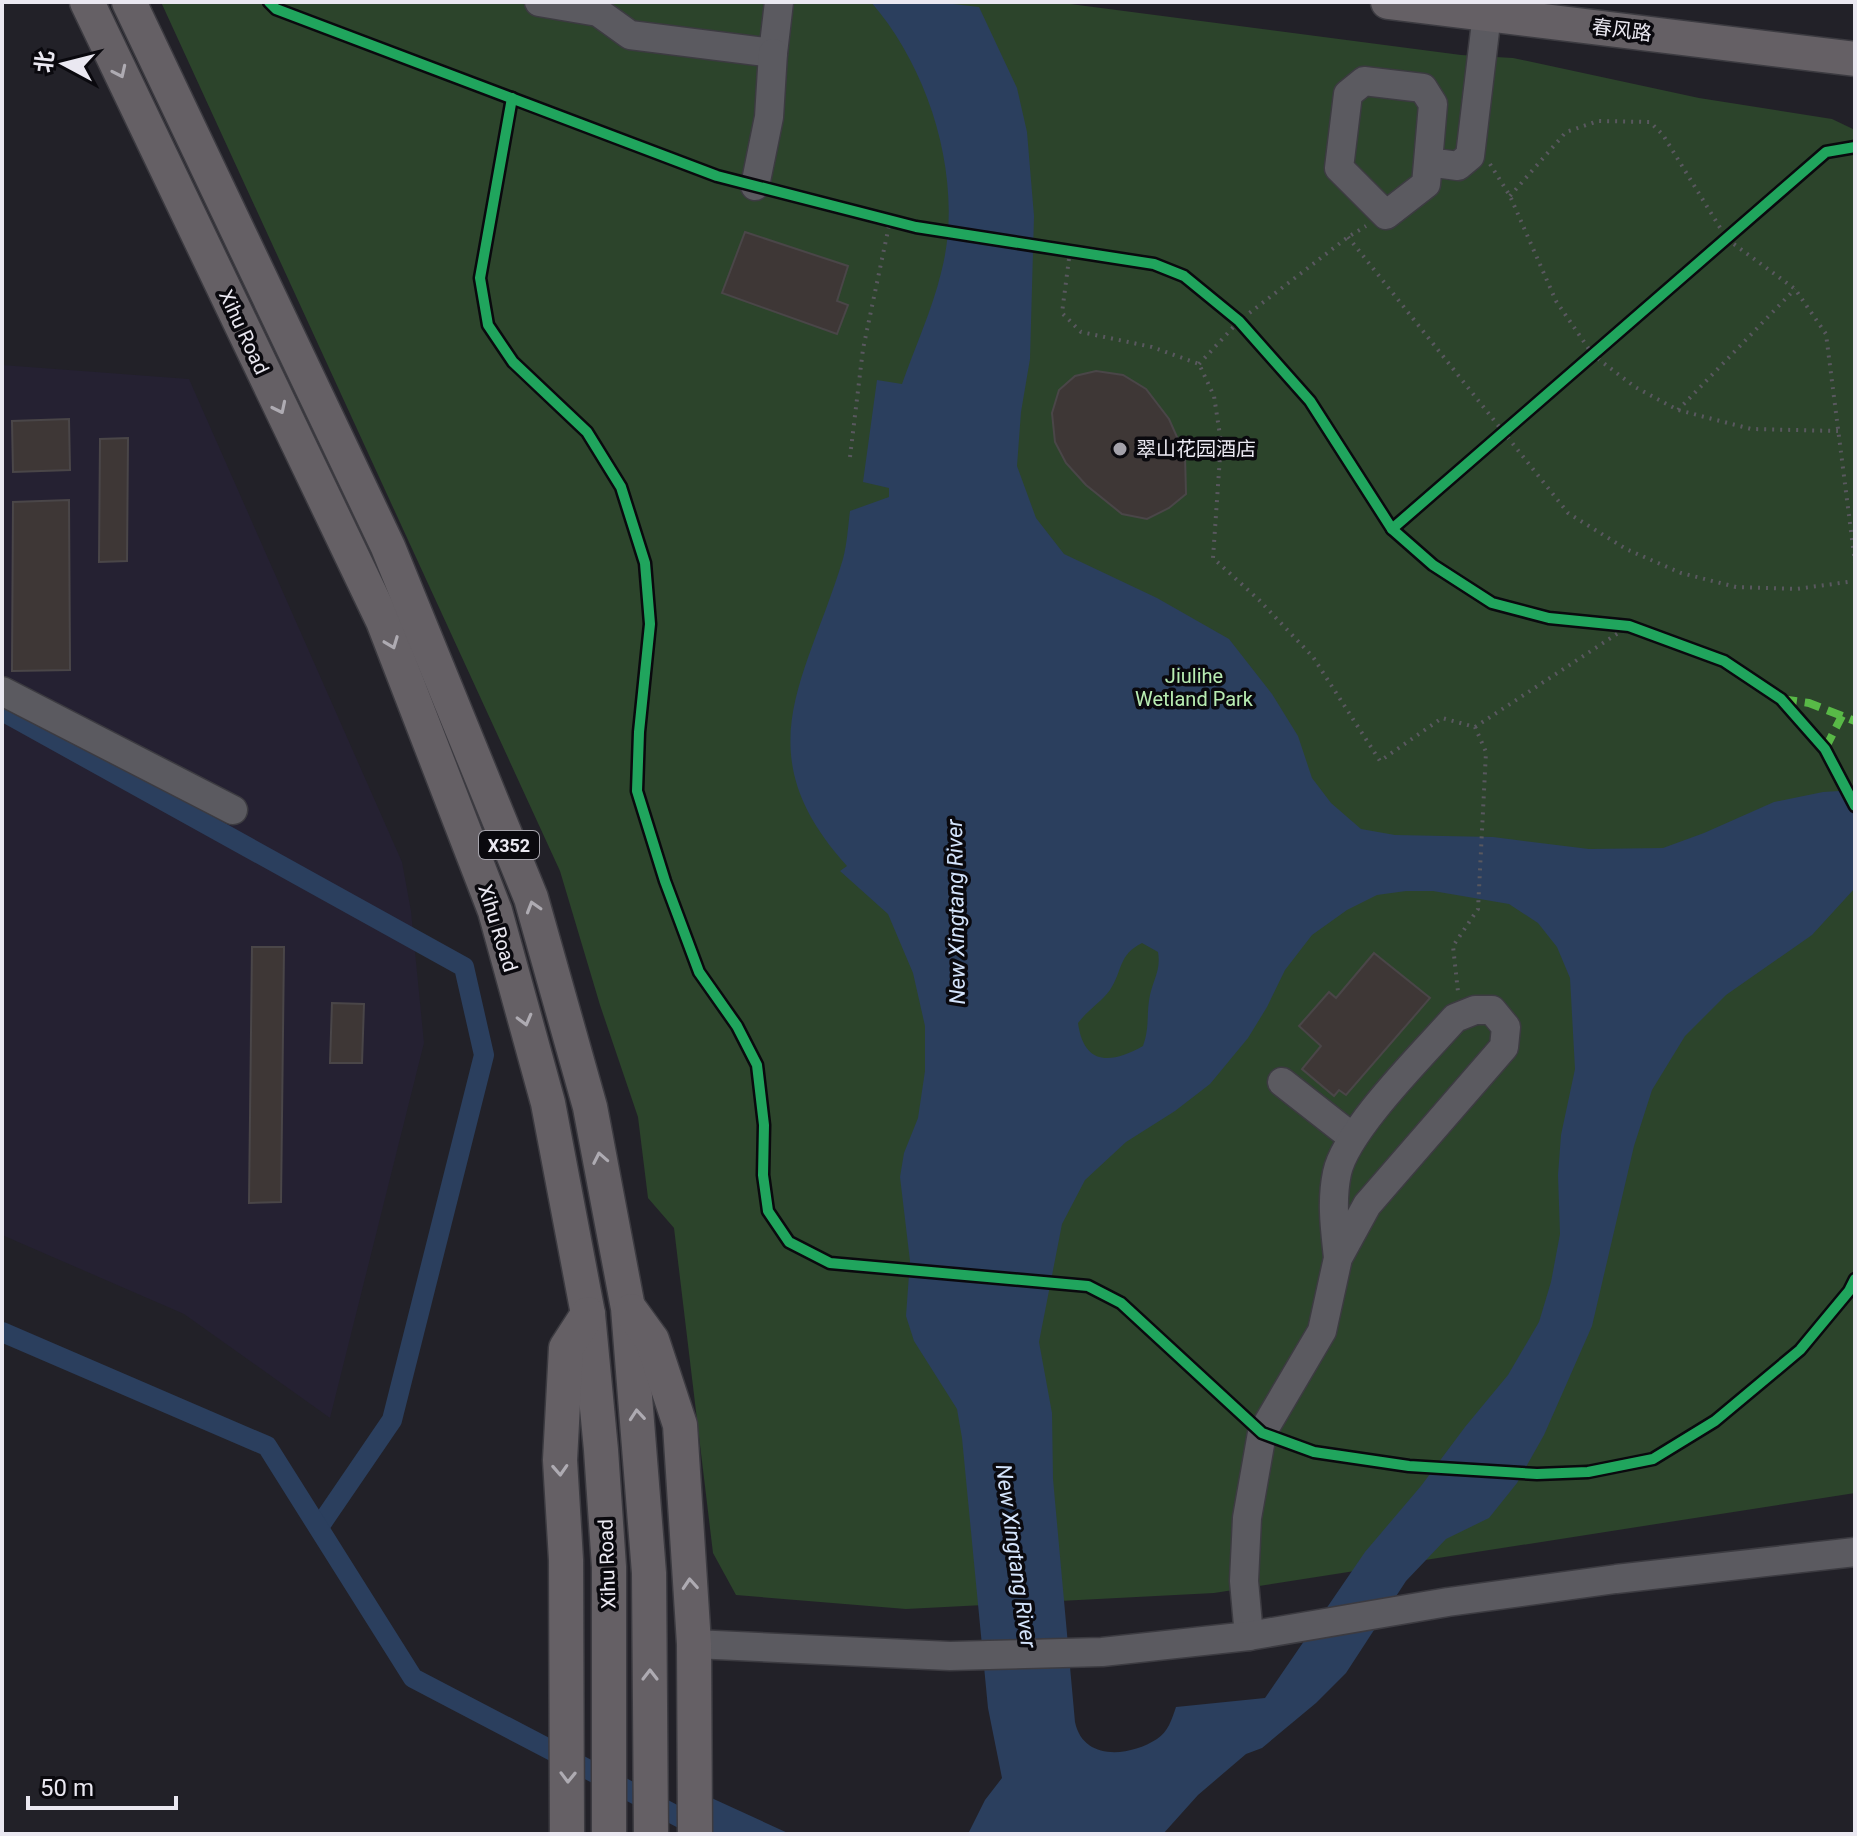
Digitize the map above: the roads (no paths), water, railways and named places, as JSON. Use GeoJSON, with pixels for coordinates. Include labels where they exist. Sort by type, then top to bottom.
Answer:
{"type":"FeatureCollection","features":[{"type":"Feature","properties":{"kind":"main road","name":"Xihu Road"},"geometry":{"type":"LineString","coordinates":[[87,2],[383,621],[495,911],[548,1103],[588,1314],[609,1567],[609,1834]]}},
{"type":"Feature","properties":{"kind":"main road","name":"Xihu Road"},"geometry":{"type":"LineString","coordinates":[[129,2],[388,547],[531,898],[590,1107],[628,1308],[649,1573],[651,1834]]}},
{"type":"Feature","properties":{"kind":"main road","name":"春风路"},"geometry":{"type":"LineString","coordinates":[[1388,2],[1855,59]]}},
{"type":"Feature","properties":{"kind":"main road"},"geometry":{"type":"LineString","coordinates":[[628,1308],[652,1340],[680,1425],[694,1644],[695,1834]]}},
{"type":"Feature","properties":{"kind":"main road"},"geometry":{"type":"LineString","coordinates":[[567,1834],[569,1721],[566,1560],[560,1460],[566,1348],[588,1314]]}},
{"type":"Feature","properties":{"kind":"street"},"geometry":{"type":"LineString","coordinates":[[539,2],[598,12],[630,35],[773,53]]}},
{"type":"Feature","properties":{"kind":"street"},"geometry":{"type":"LineString","coordinates":[[755,186],[769,117],[779,2]]}},
{"type":"Feature","properties":{"kind":"street"},"geometry":{"type":"LineString","coordinates":[[1428,162],[1458,166],[1470,156],[1487,14]]}},
{"type":"Feature","properties":{"kind":"street"},"geometry":{"type":"LineString","coordinates":[[1364,81],[1423,88],[1433,104],[1428,162],[1426,184],[1386,215],[1339,168],[1348,94],[1364,81]]}},
{"type":"Feature","properties":{"kind":"street"},"geometry":{"type":"LineString","coordinates":[[2,691],[233,810]]}},
{"type":"Feature","properties":{"kind":"street"},"geometry":{"type":"LineString","coordinates":[[1249,1636],[1244,1581],[1246,1533],[1262,1433],[1322,1331],[1338,1258],[1367,1205],[1504,1047],[1506,1027],[1492,1010],[1475,1010],[1455,1018],[1352,1137],[1338,1170],[1333,1208],[1338,1258]]}},
{"type":"Feature","properties":{"kind":"street"},"geometry":{"type":"LineString","coordinates":[[1282,1082],[1352,1137]]}},
{"type":"Feature","properties":{"kind":"street"},"geometry":{"type":"LineString","coordinates":[[694,1644],[950,1656],[1102,1652],[1249,1636],[1448,1602],[1616,1579],[1855,1552]]}},
{"type":"Feature","properties":{"kind":"water","name":"New Xingtang River"},"geometry":{"type":"Polygon","coordinates":[[[871,2],[936,2],[979,7],[1017,88],[1027,132],[1034,216],[1030,359],[1021,412],[1017,466],[1036,518],[1064,554],[1157,598],[1229,639],[1272,694],[1298,736],[1312,778],[1331,803],[1361,829],[1395,835],[1493,837],[1589,849],[1663,848],[1774,802],[1823,792],[1855,790],[1855,888],[1812,935],[1726,995],[1685,1036],[1652,1090],[1634,1146],[1592,1326],[1544,1435],[1517,1483],[1489,1518],[1446,1539],[1406,1581],[1346,1673],[1316,1703],[1262,1748],[1246,1754],[1198,1795],[1163,1834],[968,1834],[985,1800],[1002,1778],[988,1708],[957,1409],[914,1341],[906,1316],[910,1261],[900,1177],[904,1153],[918,1118],[925,1071],[925,1026],[913,973],[888,914],[840,871],[847,866],[816,825],[798,787],[791,751],[792,716],[801,680],[843,559],[850,511],[889,497],[889,488],[863,482],[877,380],[902,384],[937,287],[947,238],[949,202],[938,130],[911,61],[871,2]],[[1433,891],[1377,895],[1347,910],[1312,935],[1285,970],[1248,1038],[1210,1084],[1126,1142],[1085,1180],[1062,1224],[1039,1342],[1052,1413],[1053,1479],[1075,1722],[1087,1744],[1097,1749],[1121,1752],[1146,1745],[1164,1733],[1176,1707],[1265,1698],[1365,1552],[1508,1375],[1539,1322],[1560,1234],[1558,1175],[1561,1135],[1575,1069],[1570,978],[1557,947],[1538,923],[1509,904],[1433,891]],[[1142,943],[1129,953],[1110,990],[1078,1023],[1081,1037],[1093,1054],[1110,1058],[1143,1046],[1159,958],[1158,952],[1142,943]]]}},
{"type":"Feature","properties":{"kind":"water"},"geometry":{"type":"Polygon","coordinates":[[[694,1790],[790,1834],[709,1834],[694,1790]]]}},
{"type":"Feature","properties":{"kind":"waterway"},"geometry":{"type":"LineString","coordinates":[[2,711],[464,967],[484,1055],[392,1420],[319,1527]]}},
{"type":"Feature","properties":{"kind":"waterway"},"geometry":{"type":"LineString","coordinates":[[2,1332],[267,1446],[413,1678],[700,1828]]}},
{"type":"Feature","properties":{"kind":"place","name":"翠山花园酒店"},"geometry":{"type":"Point","coordinates":[1120,449]}},
{"type":"Feature","properties":{"kind":"park label","name":"Jiulihe Wetland Park"},"geometry":{"type":"Point","coordinates":[1194,688]}}]}
